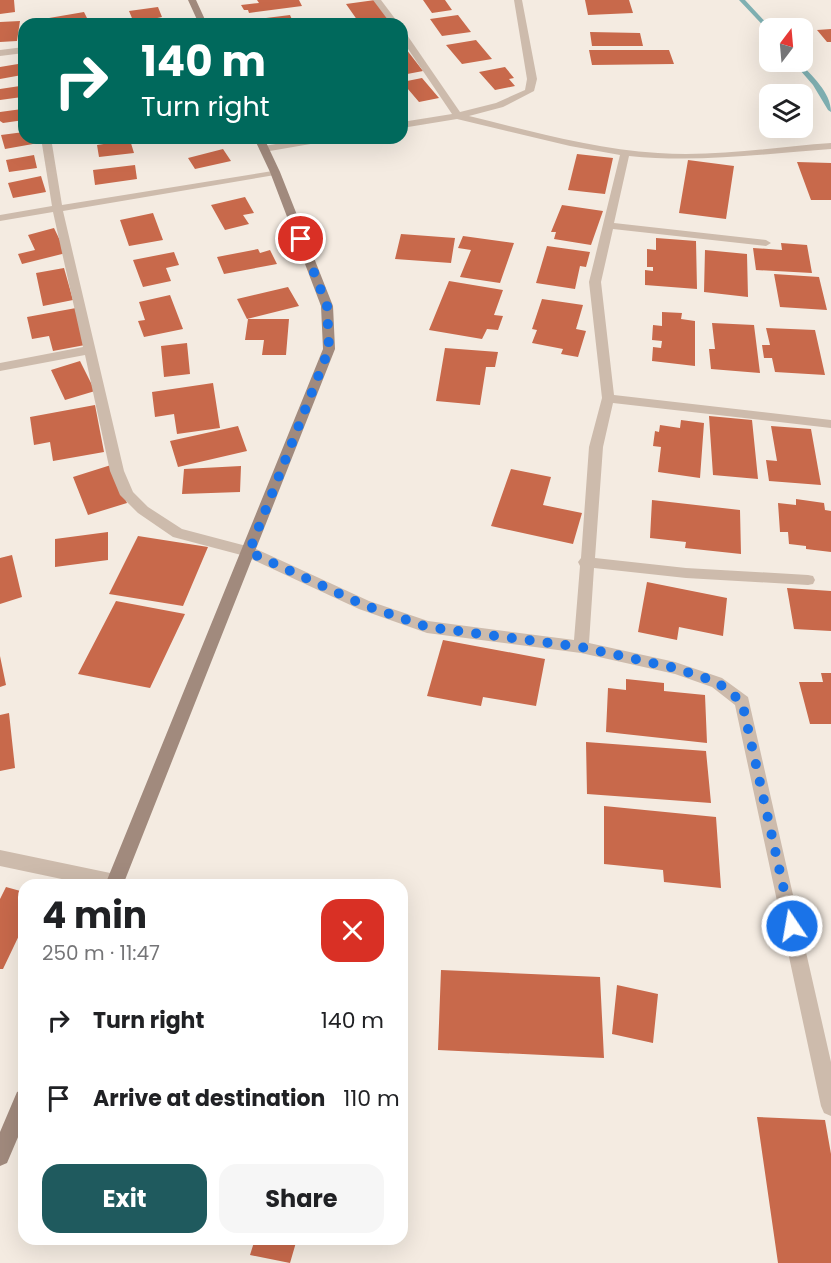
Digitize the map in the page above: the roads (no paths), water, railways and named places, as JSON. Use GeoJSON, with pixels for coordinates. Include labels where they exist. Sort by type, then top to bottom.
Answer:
{"type":"FeatureCollection","features":[{"type":"Feature","properties":{"kind":"street"},"geometry":{"type":"LineString","coordinates":[[192,0],[200,18]]}},
{"type":"Feature","properties":{"kind":"street"},"geometry":{"type":"LineString","coordinates":[[377,0],[390,18]]}},
{"type":"Feature","properties":{"kind":"street"},"geometry":{"type":"LineString","coordinates":[[408,124],[458,116],[516,99],[529,91],[532,79],[518,0]]}},
{"type":"Feature","properties":{"kind":"street"},"geometry":{"type":"LineString","coordinates":[[408,43],[458,116],[625,153],[684,157],[734,156],[831,146]]}},
{"type":"Feature","properties":{"kind":"street"},"geometry":{"type":"LineString","coordinates":[[0,53],[18,51]]}},
{"type":"Feature","properties":{"kind":"street"},"geometry":{"type":"LineString","coordinates":[[47,144],[57,207],[117,471],[127,495],[143,510],[177,533],[249,552],[364,605],[427,627],[581,647],[675,668],[717,682],[742,702],[831,1106]]}},
{"type":"Feature","properties":{"kind":"street"},"geometry":{"type":"LineString","coordinates":[[116,879],[329,349],[327,306],[262,144]]}},
{"type":"Feature","properties":{"kind":"street"},"geometry":{"type":"LineString","coordinates":[[581,647],[585,562],[596,447],[608,398],[595,282],[625,153]]}},
{"type":"Feature","properties":{"kind":"street"},"geometry":{"type":"LineString","coordinates":[[0,218],[275,172]]}},
{"type":"Feature","properties":{"kind":"street"},"geometry":{"type":"LineString","coordinates":[[608,225],[766,243]]}},
{"type":"Feature","properties":{"kind":"street"},"geometry":{"type":"LineString","coordinates":[[0,367],[89,350]]}},
{"type":"Feature","properties":{"kind":"street"},"geometry":{"type":"LineString","coordinates":[[608,398],[831,424]]}},
{"type":"Feature","properties":{"kind":"street"},"geometry":{"type":"LineString","coordinates":[[585,562],[686,573],[808,580]]}},
{"type":"Feature","properties":{"kind":"street"},"geometry":{"type":"LineString","coordinates":[[0,858],[92,879]]}},
{"type":"Feature","properties":{"kind":"street"},"geometry":{"type":"LineString","coordinates":[[0,1156],[18,1113]]}},
{"type":"Feature","properties":{"kind":"waterway"},"geometry":{"type":"LineString","coordinates":[[742,0],[759,19]]}},
{"type":"Feature","properties":{"kind":"waterway"},"geometry":{"type":"LineString","coordinates":[[805,72],[816,84],[831,110]]}}]}
